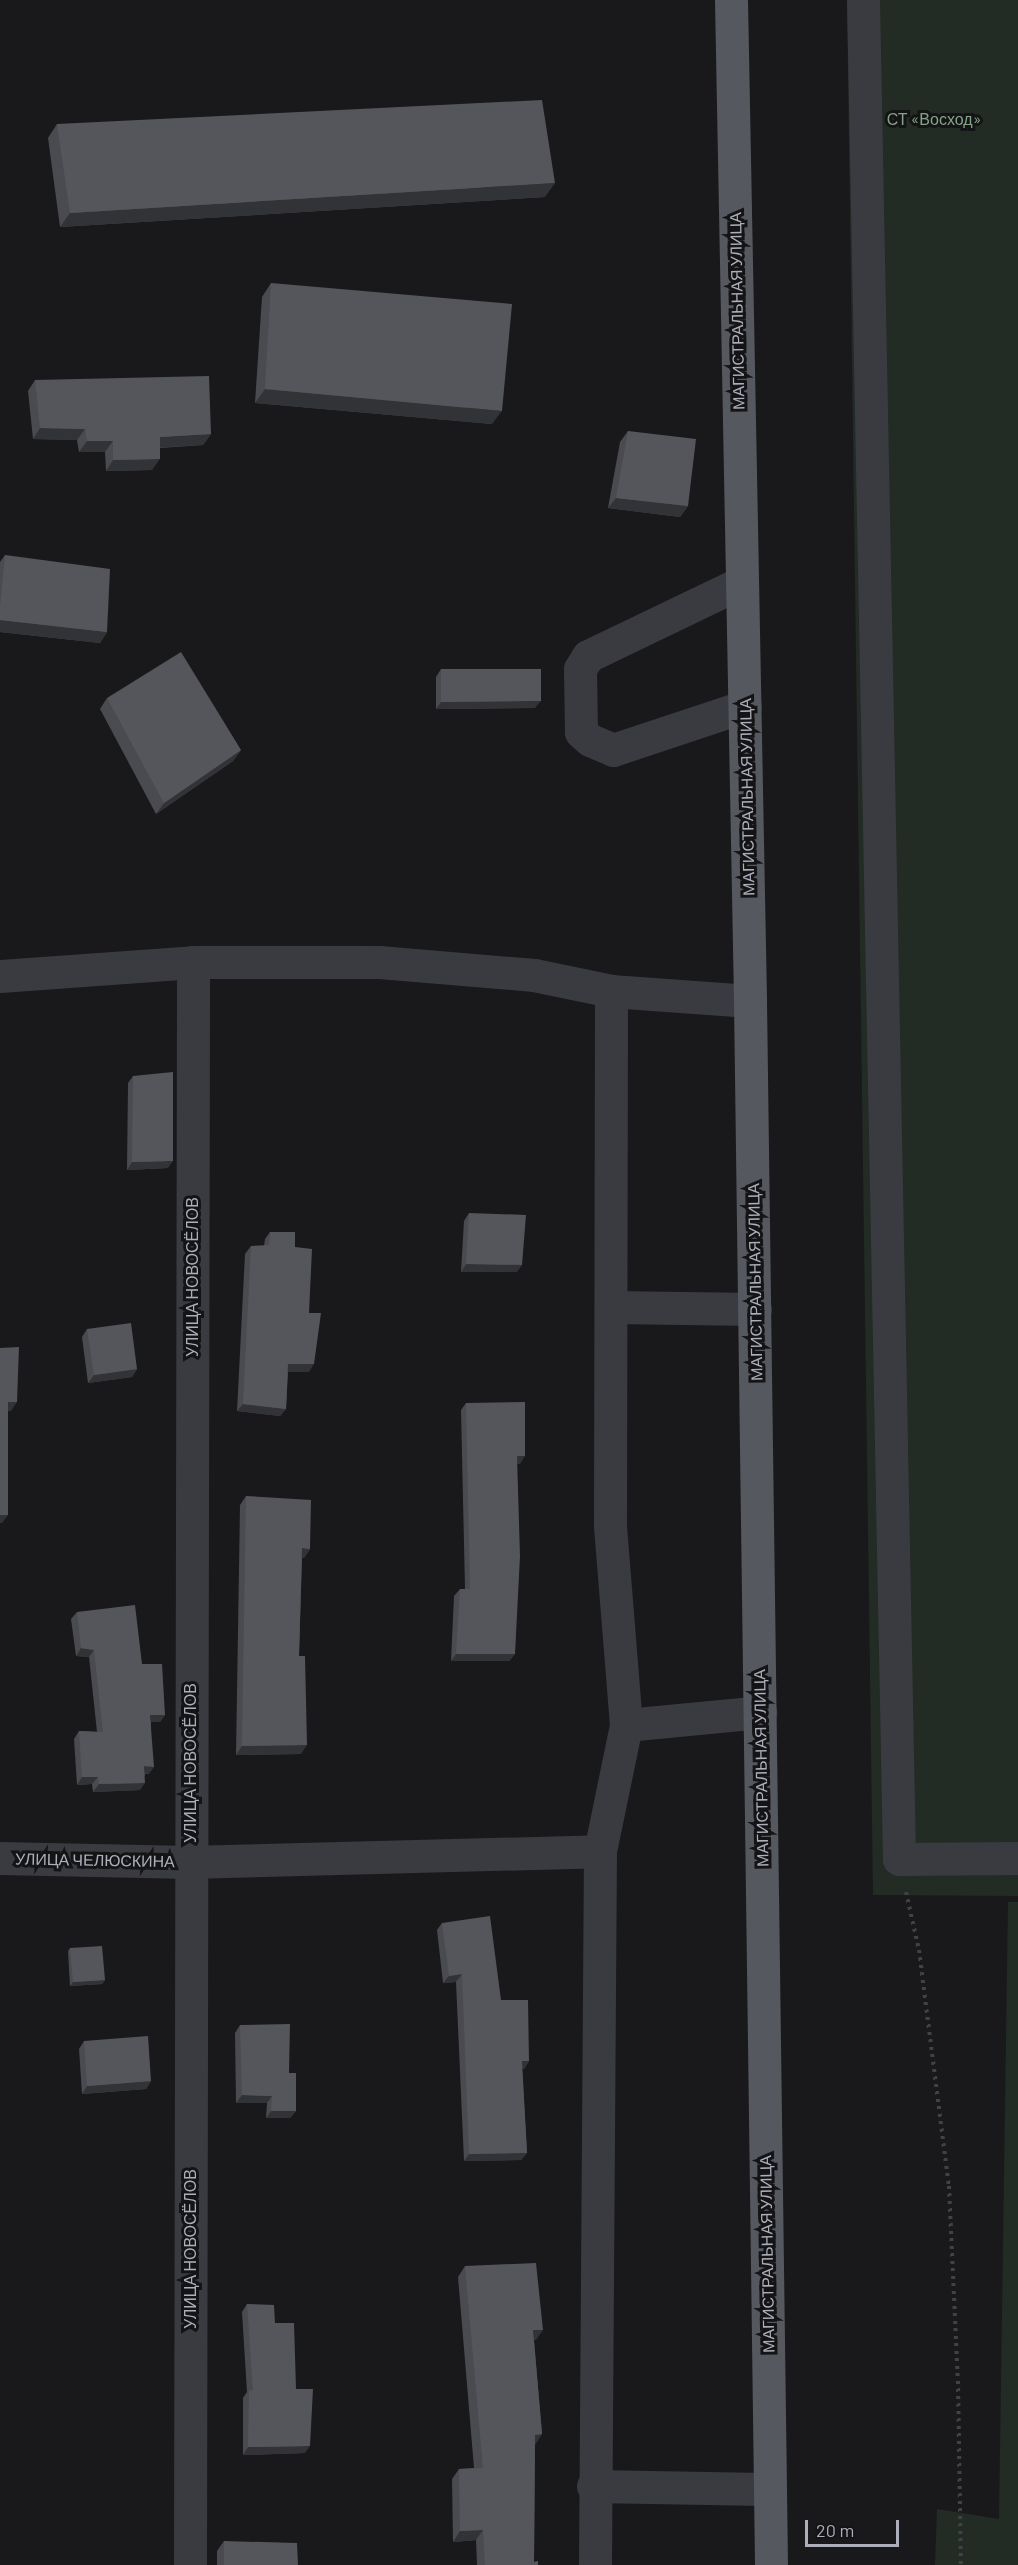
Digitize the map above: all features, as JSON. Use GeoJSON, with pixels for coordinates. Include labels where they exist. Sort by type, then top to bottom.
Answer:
{"type":"FeatureCollection","features":[{"type":"Feature","properties":{"kind":"main road","name":"МАГИСТРАЛЬНАЯ УЛИЦА"},"geometry":{"type":"LineString","coordinates":[[731,0],[755,1309],[771,2565]]}},
{"type":"Feature","properties":{"kind":"street"},"geometry":{"type":"LineString","coordinates":[[863,0],[899,1859],[1018,1858]]}},
{"type":"Feature","properties":{"kind":"street"},"geometry":{"type":"LineString","coordinates":[[742,582],[588,656],[580,669],[581,732],[590,740],[613,750],[745,706]]}},
{"type":"Feature","properties":{"kind":"street"},"geometry":{"type":"LineString","coordinates":[[0,976],[193,962],[379,962],[534,975],[611,991],[750,1001]]}},
{"type":"Feature","properties":{"kind":"street","name":"УЛИЦА НОВОСЁЛОВ"},"geometry":{"type":"LineString","coordinates":[[190,2565],[189,1862],[193,962]]}},
{"type":"Feature","properties":{"kind":"street"},"geometry":{"type":"LineString","coordinates":[[595,2565],[593,2486],[600,1851],[626,1725],[610,1525],[611,991]]}},
{"type":"Feature","properties":{"kind":"street"},"geometry":{"type":"LineString","coordinates":[[612,1307],[755,1309]]}},
{"type":"Feature","properties":{"kind":"street"},"geometry":{"type":"LineString","coordinates":[[626,1725],[760,1712]]}},
{"type":"Feature","properties":{"kind":"street","name":"УЛИЦА ЧЕЛЮСКИНА"},"geometry":{"type":"LineString","coordinates":[[0,1858],[189,1862],[600,1851]]}},
{"type":"Feature","properties":{"kind":"street"},"geometry":{"type":"LineString","coordinates":[[593,2486],[770,2489]]}},
{"type":"Feature","properties":{"kind":"path"},"geometry":{"type":"LineString","coordinates":[[899,1859],[919,1950],[949,2186],[958,2381],[961,2565]]}},
{"type":"Feature","properties":{"kind":"green space","name":"СТ «Восход»"},"geometry":{"type":"Polygon","coordinates":[[[847,0],[1018,0],[1018,1896],[873,1895],[847,0]]]}},
{"type":"Feature","properties":{"kind":"green space"},"geometry":{"type":"Polygon","coordinates":[[[1008,1902],[1018,1902],[1018,2565],[935,2565],[937,2509],[999,2519],[1008,1902]]]}},
{"type":"Feature","properties":{"kind":"building"},"geometry":{"type":"Polygon","coordinates":[[[542,100],[555,183],[70,213],[57,124],[542,100]]]}},
{"type":"Feature","properties":{"kind":"building"},"geometry":{"type":"Polygon","coordinates":[[[271,283],[512,304],[502,411],[265,389],[271,283]]]}},
{"type":"Feature","properties":{"kind":"building"},"geometry":{"type":"Polygon","coordinates":[[[209,376],[211,434],[160,437],[160,459],[113,460],[113,441],[87,441],[85,429],[40,428],[35,380],[209,376]]]}},
{"type":"Feature","properties":{"kind":"building"},"geometry":{"type":"Polygon","coordinates":[[[628,431],[696,439],[688,506],[616,498],[628,431]]]}},
{"type":"Feature","properties":{"kind":"building"},"geometry":{"type":"Polygon","coordinates":[[[5,555],[110,569],[107,632],[0,620],[5,555]]]}},
{"type":"Feature","properties":{"kind":"building"},"geometry":{"type":"Polygon","coordinates":[[[181,652],[241,750],[164,803],[107,698],[181,652]]]}},
{"type":"Feature","properties":{"kind":"building"},"geometry":{"type":"Polygon","coordinates":[[[441,669],[541,669],[541,701],[441,702],[441,669]]]}},
{"type":"Feature","properties":{"kind":"building"},"geometry":{"type":"Polygon","coordinates":[[[173,1072],[173,1161],[132,1162],[133,1076],[173,1072]]]}},
{"type":"Feature","properties":{"kind":"building"},"geometry":{"type":"Polygon","coordinates":[[[469,1213],[526,1215],[522,1265],[466,1264],[469,1213]]]}},
{"type":"Feature","properties":{"kind":"building"},"geometry":{"type":"Polygon","coordinates":[[[270,1232],[295,1232],[295,1247],[312,1249],[309,1313],[321,1313],[314,1364],[288,1364],[286,1409],[243,1404],[251,1246],[269,1245],[270,1232]]]}},
{"type":"Feature","properties":{"kind":"building"},"geometry":{"type":"Polygon","coordinates":[[[131,1323],[137,1369],[94,1375],[87,1329],[131,1323]]]}},
{"type":"Feature","properties":{"kind":"building"},"geometry":{"type":"Polygon","coordinates":[[[19,1347],[17,1402],[8,1402],[8,1515],[0,1515],[0,1348],[19,1347]]]}},
{"type":"Feature","properties":{"kind":"building"},"geometry":{"type":"Polygon","coordinates":[[[525,1402],[525,1456],[517,1456],[520,1556],[515,1654],[456,1654],[460,1589],[470,1589],[466,1403],[525,1402]]]}},
{"type":"Feature","properties":{"kind":"building"},"geometry":{"type":"Polygon","coordinates":[[[246,1496],[311,1500],[310,1549],[302,1548],[299,1656],[305,1656],[307,1745],[242,1746],[246,1496]]]}},
{"type":"Feature","properties":{"kind":"building"},"geometry":{"type":"Polygon","coordinates":[[[135,1605],[142,1664],[162,1664],[165,1715],[150,1715],[154,1767],[144,1766],[145,1783],[99,1784],[98,1777],[82,1777],[79,1731],[103,1732],[94,1650],[81,1648],[77,1612],[135,1605]]]}},
{"type":"Feature","properties":{"kind":"building"},"geometry":{"type":"Polygon","coordinates":[[[490,1916],[501,2000],[528,2000],[529,2061],[522,2061],[527,2153],[469,2154],[462,1974],[449,1976],[442,1923],[490,1916]]]}},
{"type":"Feature","properties":{"kind":"building"},"geometry":{"type":"Polygon","coordinates":[[[102,1946],[105,1980],[73,1982],[70,1948],[102,1946]]]}},
{"type":"Feature","properties":{"kind":"building"},"geometry":{"type":"Polygon","coordinates":[[[290,2024],[289,2073],[296,2073],[296,2111],[271,2111],[272,2096],[242,2095],[240,2025],[290,2024]]]}},
{"type":"Feature","properties":{"kind":"building"},"geometry":{"type":"Polygon","coordinates":[[[148,2036],[151,2081],[87,2086],[84,2041],[148,2036]]]}},
{"type":"Feature","properties":{"kind":"building"},"geometry":{"type":"Polygon","coordinates":[[[536,2263],[543,2330],[533,2330],[542,2434],[535,2435],[534,2562],[538,2561],[538,2565],[485,2565],[483,2530],[460,2531],[459,2469],[483,2468],[465,2266],[536,2263]]]}},
{"type":"Feature","properties":{"kind":"building"},"geometry":{"type":"Polygon","coordinates":[[[247,2304],[274,2305],[275,2323],[294,2323],[296,2389],[313,2389],[310,2446],[248,2447],[249,2391],[253,2390],[247,2304]]]}},
{"type":"Feature","properties":{"kind":"building"},"geometry":{"type":"Polygon","coordinates":[[[224,2541],[297,2543],[298,2565],[224,2565],[224,2541]]]}}]}
